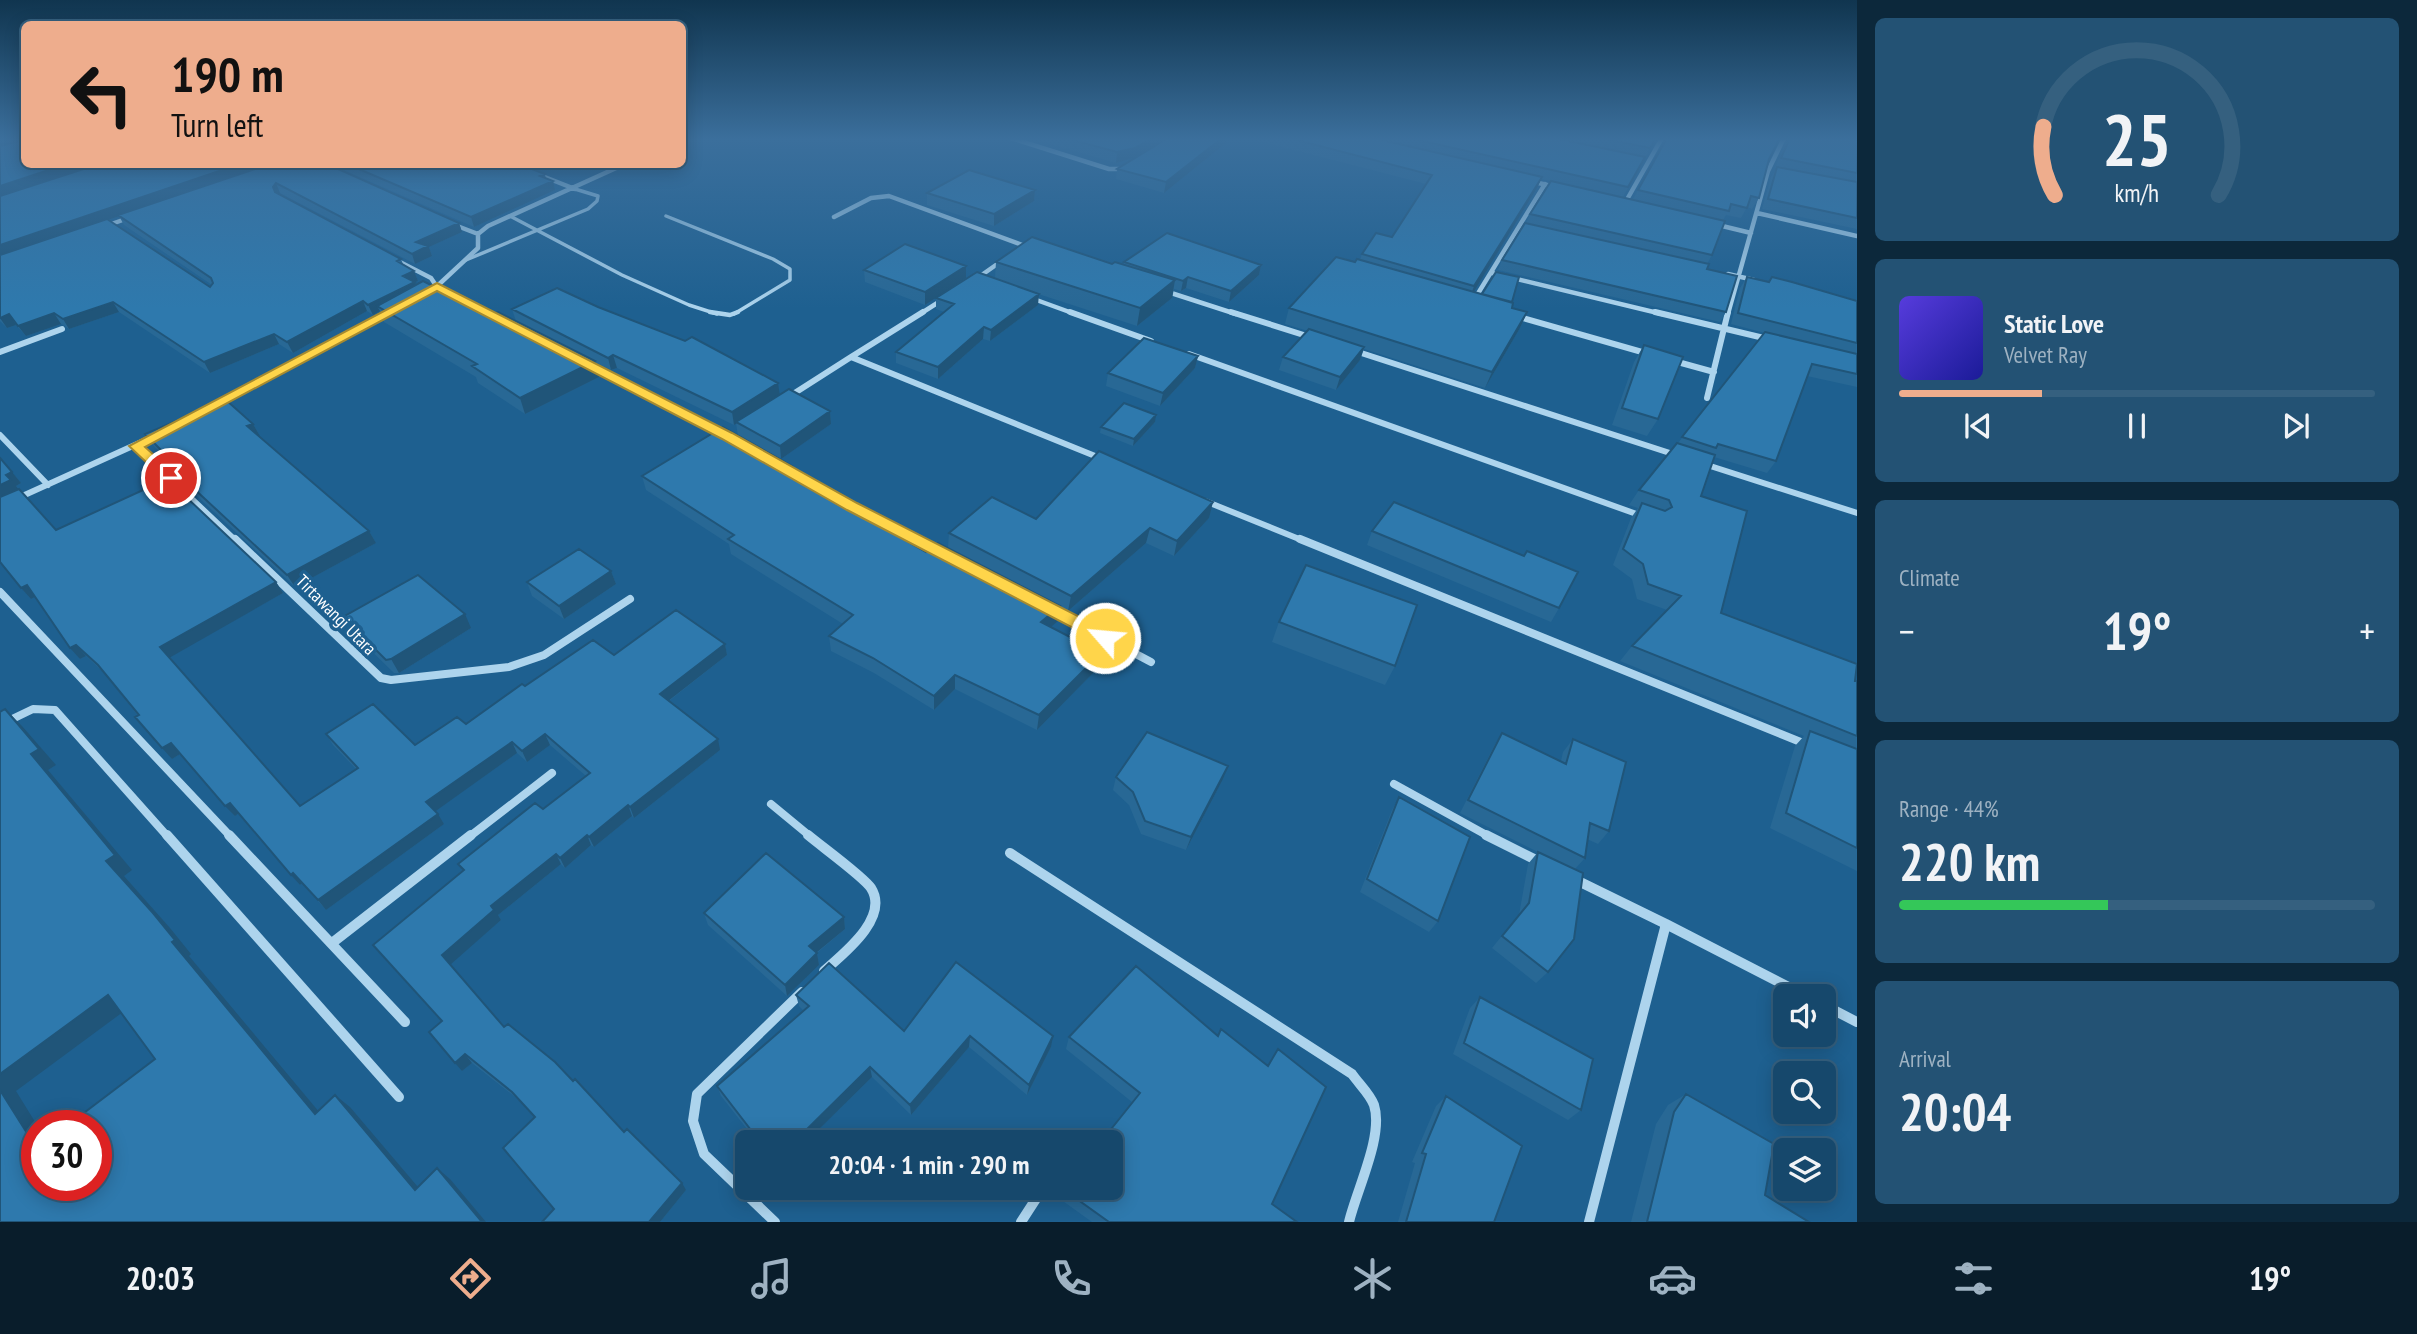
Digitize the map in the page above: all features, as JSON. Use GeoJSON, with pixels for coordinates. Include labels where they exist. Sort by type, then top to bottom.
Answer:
{"type":"FeatureCollection","features":[{"type":"Feature","properties":{"kind":"street"},"geometry":{"type":"LineString","coordinates":[[478,234],[488,226],[560,195]]}},
{"type":"Feature","properties":{"kind":"street"},"geometry":{"type":"LineString","coordinates":[[1485,307],[1472,303],[1538,195]]}},
{"type":"Feature","properties":{"kind":"street"},"geometry":{"type":"LineString","coordinates":[[1625,203],[1630,195]]}},
{"type":"Feature","properties":{"kind":"street"},"geometry":{"type":"LineString","coordinates":[[1706,398],[1723,327],[1740,277],[1762,195]]}},
{"type":"Feature","properties":{"kind":"street"},"geometry":{"type":"LineString","coordinates":[[834,217],[871,198],[889,197],[1038,250]]}},
{"type":"Feature","properties":{"kind":"street"},"geometry":{"type":"LineString","coordinates":[[1612,200],[1638,206]]}},
{"type":"Feature","properties":{"kind":"street"},"geometry":{"type":"LineString","coordinates":[[1757,213],[1857,236]]}},
{"type":"Feature","properties":{"kind":"street"},"geometry":{"type":"LineString","coordinates":[[101,228],[138,215]]}},
{"type":"Feature","properties":{"kind":"street"},"geometry":{"type":"LineString","coordinates":[[1701,221],[1751,233]]}},
{"type":"Feature","properties":{"kind":"street"},"geometry":{"type":"LineString","coordinates":[[446,222],[478,234]]}},
{"type":"Feature","properties":{"kind":"street"},"geometry":{"type":"LineString","coordinates":[[113,223],[124,231]]}},
{"type":"Feature","properties":{"kind":"street"},"geometry":{"type":"LineString","coordinates":[[1519,227],[1532,230]]}},
{"type":"Feature","properties":{"kind":"street"},"geometry":{"type":"LineString","coordinates":[[426,293],[437,287],[478,248],[478,234]]}},
{"type":"Feature","properties":{"kind":"street"},"geometry":{"type":"LineString","coordinates":[[1015,252],[1024,246]]}},
{"type":"Feature","properties":{"kind":"street"},"geometry":{"type":"LineString","coordinates":[[395,259],[431,278],[437,287],[510,324]]}},
{"type":"Feature","properties":{"kind":"street"},"geometry":{"type":"LineString","coordinates":[[965,285],[1005,259]]}},
{"type":"Feature","properties":{"kind":"street"},"geometry":{"type":"LineString","coordinates":[[1492,273],[1776,341]]}},
{"type":"Feature","properties":{"kind":"street"},"geometry":{"type":"LineString","coordinates":[[1727,274],[1766,283]]}},
{"type":"Feature","properties":{"kind":"street"},"geometry":{"type":"LineString","coordinates":[[977,278],[990,283]]}},
{"type":"Feature","properties":{"kind":"street"},"geometry":{"type":"LineString","coordinates":[[1154,287],[1323,341]]}},
{"type":"Feature","properties":{"kind":"street"},"geometry":{"type":"LineString","coordinates":[[783,400],[954,293]]}},
{"type":"Feature","properties":{"kind":"street"},"geometry":{"type":"LineString","coordinates":[[1029,297],[1160,344]]}},
{"type":"Feature","properties":{"kind":"street"},"geometry":{"type":"LineString","coordinates":[[194,416],[391,311]]}},
{"type":"Feature","properties":{"kind":"street"},"geometry":{"type":"LineString","coordinates":[[1512,315],[1714,372]]}},
{"type":"Feature","properties":{"kind":"street"},"geometry":{"type":"LineString","coordinates":[[0,352],[62,329]]}},
{"type":"Feature","properties":{"kind":"street"},"geometry":{"type":"LineString","coordinates":[[1349,350],[1688,459]]}},
{"type":"Feature","properties":{"kind":"street"},"geometry":{"type":"LineString","coordinates":[[1186,353],[1656,521]]}},
{"type":"Feature","properties":{"kind":"street"},"geometry":{"type":"LineString","coordinates":[[851,357],[1110,462]]}},
{"type":"Feature","properties":{"kind":"street"},"geometry":{"type":"LineString","coordinates":[[582,361],[727,436],[738,429]]}},
{"type":"Feature","properties":{"kind":"street"},"geometry":{"type":"LineString","coordinates":[[12,501],[159,434]]}},
{"type":"Feature","properties":{"kind":"street"},"geometry":{"type":"LineString","coordinates":[[0,435],[48,485]]}},
{"type":"Feature","properties":{"kind":"street","name":"Tirtawangi Utara"},"geometry":{"type":"LineString","coordinates":[[136,446],[380,678],[391,680],[509,667],[544,655],[629,599]]}},
{"type":"Feature","properties":{"kind":"street"},"geometry":{"type":"LineString","coordinates":[[1701,463],[1857,513]]}},
{"type":"Feature","properties":{"kind":"street"},"geometry":{"type":"LineString","coordinates":[[784,468],[948,556]]}},
{"type":"Feature","properties":{"kind":"street"},"geometry":{"type":"LineString","coordinates":[[1200,499],[1819,749]]}},
{"type":"Feature","properties":{"kind":"street"},"geometry":{"type":"LineString","coordinates":[[0,592],[405,1022]]}},
{"type":"Feature","properties":{"kind":"street"},"geometry":{"type":"LineString","coordinates":[[1044,606],[1152,662]]}},
{"type":"Feature","properties":{"kind":"street"},"geometry":{"type":"LineString","coordinates":[[0,725],[27,711],[44,707],[55,710],[399,1097]]}},
{"type":"Feature","properties":{"kind":"street"},"geometry":{"type":"LineString","coordinates":[[332,943],[552,773]]}},
{"type":"Feature","properties":{"kind":"street"},"geometry":{"type":"LineString","coordinates":[[1394,785],[1548,866]]}},
{"type":"Feature","properties":{"kind":"street"},"geometry":{"type":"LineString","coordinates":[[771,804],[871,888],[874,899],[869,927],[697,1094],[693,1121],[704,1154],[775,1222]]}},
{"type":"Feature","properties":{"kind":"street"},"geometry":{"type":"LineString","coordinates":[[1010,853],[1352,1074],[1374,1106],[1373,1146],[1352,1200],[1349,1222]]}},
{"type":"Feature","properties":{"kind":"street"},"geometry":{"type":"LineString","coordinates":[[1559,872],[1783,984]]}},
{"type":"Feature","properties":{"kind":"street"},"geometry":{"type":"LineString","coordinates":[[1589,1222],[1666,924]]}},
{"type":"Feature","properties":{"kind":"street"},"geometry":{"type":"LineString","coordinates":[[1836,1011],[1857,1022]]}},
{"type":"Feature","properties":{"kind":"street"},"geometry":{"type":"LineString","coordinates":[[1021,1222],[1035,1200]]}},
{"type":"Feature","properties":{"kind":"lane"},"geometry":{"type":"LineString","coordinates":[[466,260],[588,209],[597,201],[597,196],[594,195]]}},
{"type":"Feature","properties":{"kind":"lane"},"geometry":{"type":"LineString","coordinates":[[510,216],[536,232],[695,309],[715,316],[731,315],[790,280],[789,269],[773,259],[666,216]]}},
{"type":"Feature","properties":{"kind":"building"},"geometry":{"type":"Polygon","coordinates":[[[3,195],[148,195],[0,245],[0,196],[3,195]]]}},
{"type":"Feature","properties":{"kind":"building"},"geometry":{"type":"Polygon","coordinates":[[[178,195],[281,195],[401,259],[397,261],[414,271],[403,276],[415,282],[368,305],[363,301],[287,342],[274,334],[204,362],[113,302],[63,319],[54,313],[18,326],[9,314],[0,318],[0,255],[107,219],[210,287],[213,283],[211,278],[118,215],[178,195]]]}},
{"type":"Feature","properties":{"kind":"building"},"geometry":{"type":"Polygon","coordinates":[[[299,195],[396,195],[459,223],[416,242],[428,246],[412,254],[299,195]]]}},
{"type":"Feature","properties":{"kind":"building"},"geometry":{"type":"Polygon","coordinates":[[[420,195],[521,195],[471,217],[420,195]]]}},
{"type":"Feature","properties":{"kind":"building"},"geometry":{"type":"Polygon","coordinates":[[[933,195],[1026,195],[994,214],[933,195]]]}},
{"type":"Feature","properties":{"kind":"building"},"geometry":{"type":"Polygon","coordinates":[[[1419,195],[1531,195],[1474,286],[1362,254],[1376,233],[1392,237],[1419,195]]]}},
{"type":"Feature","properties":{"kind":"building"},"geometry":{"type":"Polygon","coordinates":[[[1542,195],[1612,195],[1725,221],[1712,255],[1530,214],[1542,195]]]}},
{"type":"Feature","properties":{"kind":"building"},"geometry":{"type":"Polygon","coordinates":[[[1660,195],[1760,195],[1759,198],[1751,196],[1747,208],[1731,204],[1729,211],[1660,195]]]}},
{"type":"Feature","properties":{"kind":"building"},"geometry":{"type":"Polygon","coordinates":[[[1769,195],[1857,195],[1857,218],[1768,199],[1769,195]]]}},
{"type":"Feature","properties":{"kind":"building"},"geometry":{"type":"Polygon","coordinates":[[[1525,223],[1709,264],[1707,269],[1737,276],[1726,312],[1502,260],[1525,223]]]}},
{"type":"Feature","properties":{"kind":"building"},"geometry":{"type":"Polygon","coordinates":[[[1167,233],[1261,265],[1231,291],[1188,277],[1183,281],[1124,262],[1167,233]]]}},
{"type":"Feature","properties":{"kind":"building"},"geometry":{"type":"Polygon","coordinates":[[[1032,237],[1112,264],[1115,262],[1175,280],[1140,308],[996,262],[1032,237]]]}},
{"type":"Feature","properties":{"kind":"building"},"geometry":{"type":"Polygon","coordinates":[[[905,244],[966,266],[925,292],[864,270],[905,244]]]}},
{"type":"Feature","properties":{"kind":"building"},"geometry":{"type":"Polygon","coordinates":[[[1336,257],[1355,262],[1357,259],[1513,303],[1512,308],[1527,312],[1492,372],[1289,308],[1336,257]]]}},
{"type":"Feature","properties":{"kind":"building"},"geometry":{"type":"Polygon","coordinates":[[[977,272],[1039,294],[991,330],[984,327],[938,367],[896,352],[954,304],[936,298],[977,272]]]}},
{"type":"Feature","properties":{"kind":"building"},"geometry":{"type":"Polygon","coordinates":[[[1496,272],[1519,277],[1512,302],[1482,294],[1496,272]]]}},
{"type":"Feature","properties":{"kind":"building"},"geometry":{"type":"Polygon","coordinates":[[[1747,277],[1769,282],[1772,277],[1857,301],[1857,343],[1738,313],[1747,277]]]}},
{"type":"Feature","properties":{"kind":"building"},"geometry":{"type":"Polygon","coordinates":[[[423,281],[491,315],[498,312],[595,361],[520,398],[472,366],[477,364],[377,306],[423,281]]]}},
{"type":"Feature","properties":{"kind":"building"},"geometry":{"type":"Polygon","coordinates":[[[557,288],[685,341],[692,337],[778,383],[732,412],[613,355],[608,358],[512,309],[557,288]]]}},
{"type":"Feature","properties":{"kind":"building"},"geometry":{"type":"Polygon","coordinates":[[[1309,329],[1364,347],[1340,377],[1283,357],[1309,329]]]}},
{"type":"Feature","properties":{"kind":"building"},"geometry":{"type":"Polygon","coordinates":[[[1765,332],[1857,354],[1857,374],[1812,364],[1776,461],[1718,444],[1716,448],[1682,437],[1765,332]]]}},
{"type":"Feature","properties":{"kind":"building"},"geometry":{"type":"Polygon","coordinates":[[[1144,338],[1198,356],[1163,393],[1108,373],[1144,338]]]}},
{"type":"Feature","properties":{"kind":"building"},"geometry":{"type":"Polygon","coordinates":[[[1644,345],[1683,357],[1658,419],[1622,408],[1644,345]]]}},
{"type":"Feature","properties":{"kind":"building"},"geometry":{"type":"Polygon","coordinates":[[[789,389],[830,411],[780,446],[736,422],[789,389]]]}},
{"type":"Feature","properties":{"kind":"building"},"geometry":{"type":"Polygon","coordinates":[[[226,400],[253,424],[247,426],[369,531],[287,575],[177,473],[182,471],[145,434],[226,400]]]}},
{"type":"Feature","properties":{"kind":"building"},"geometry":{"type":"Polygon","coordinates":[[[1124,403],[1156,415],[1134,439],[1101,427],[1124,403]]]}},
{"type":"Feature","properties":{"kind":"building"},"geometry":{"type":"Polygon","coordinates":[[[723,427],[792,466],[785,471],[926,552],[938,543],[1060,606],[1041,622],[1101,653],[1039,715],[955,675],[934,696],[873,658],[829,636],[853,615],[728,539],[734,535],[642,476],[723,427]]]}},
{"type":"Feature","properties":{"kind":"building"},"geometry":{"type":"Polygon","coordinates":[[[1677,443],[1715,455],[1701,496],[1747,511],[1721,613],[1857,664],[1857,736],[1632,646],[1681,596],[1648,584],[1643,564],[1623,549],[1642,503],[1665,511],[1672,507],[1669,500],[1639,490],[1677,443]]]}},
{"type":"Feature","properties":{"kind":"building"},"geometry":{"type":"Polygon","coordinates":[[[1099,451],[1213,502],[1177,541],[1150,528],[1071,596],[949,533],[992,497],[1036,519],[1099,451]]]}},
{"type":"Feature","properties":{"kind":"building"},"geometry":{"type":"Polygon","coordinates":[[[0,458],[12,472],[6,475],[11,480],[0,485],[0,458]]]}},
{"type":"Feature","properties":{"kind":"building"},"geometry":{"type":"Polygon","coordinates":[[[167,479],[276,582],[160,647],[300,806],[358,768],[326,734],[373,704],[415,745],[457,717],[466,724],[522,684],[525,686],[593,640],[614,655],[676,610],[725,644],[660,694],[718,739],[630,807],[628,805],[589,837],[587,835],[560,858],[556,854],[491,906],[494,910],[442,955],[504,1027],[508,1024],[555,1062],[573,1081],[575,1079],[624,1132],[627,1129],[682,1183],[649,1222],[542,1222],[554,1209],[503,1148],[535,1117],[512,1092],[465,1054],[455,1063],[429,1032],[442,1021],[373,945],[464,870],[458,864],[535,803],[543,809],[590,773],[545,734],[522,751],[512,742],[426,802],[438,814],[318,900],[293,873],[291,875],[230,803],[225,806],[171,743],[162,748],[135,717],[139,715],[98,665],[76,645],[70,648],[27,585],[21,588],[0,562],[0,497],[19,489],[56,530],[167,479]]]}},
{"type":"Feature","properties":{"kind":"building"},"geometry":{"type":"Polygon","coordinates":[[[1394,502],[1524,556],[1527,551],[1578,572],[1559,608],[1372,531],[1394,502]]]}},
{"type":"Feature","properties":{"kind":"building"},"geometry":{"type":"Polygon","coordinates":[[[579,549],[611,571],[559,606],[527,582],[579,549]]]}},
{"type":"Feature","properties":{"kind":"building"},"geometry":{"type":"Polygon","coordinates":[[[1306,565],[1417,605],[1395,666],[1279,622],[1306,565]]]}},
{"type":"Feature","properties":{"kind":"building"},"geometry":{"type":"Polygon","coordinates":[[[418,575],[465,614],[386,660],[343,617],[418,575]]]}},
{"type":"Feature","properties":{"kind":"building"},"geometry":{"type":"Polygon","coordinates":[[[5,709],[39,749],[31,754],[115,855],[106,861],[153,913],[175,940],[172,942],[315,1114],[335,1095],[415,1190],[437,1168],[482,1222],[0,1222],[0,1090],[21,1123],[21,1201],[112,1201],[112,1110],[88,1110],[155,1059],[108,995],[0,1074],[0,712],[5,709]]]}},
{"type":"Feature","properties":{"kind":"building"},"geometry":{"type":"Polygon","coordinates":[[[1810,731],[1857,749],[1857,848],[1786,813],[1810,731]]]}},
{"type":"Feature","properties":{"kind":"building"},"geometry":{"type":"Polygon","coordinates":[[[1147,732],[1228,766],[1191,837],[1145,821],[1133,792],[1116,777],[1147,732]]]}},
{"type":"Feature","properties":{"kind":"building"},"geometry":{"type":"Polygon","coordinates":[[[1502,733],[1566,764],[1573,739],[1626,762],[1609,831],[1590,823],[1585,858],[1468,800],[1502,733]]]}},
{"type":"Feature","properties":{"kind":"building"},"geometry":{"type":"Polygon","coordinates":[[[1399,797],[1470,837],[1438,921],[1367,879],[1399,797]]]}},
{"type":"Feature","properties":{"kind":"building"},"geometry":{"type":"Polygon","coordinates":[[[1538,852],[1583,873],[1574,939],[1548,972],[1502,936],[1529,903],[1538,852]]]}},
{"type":"Feature","properties":{"kind":"building"},"geometry":{"type":"Polygon","coordinates":[[[766,853],[844,917],[809,946],[817,953],[785,985],[704,913],[766,853]]]}},
{"type":"Feature","properties":{"kind":"building"},"geometry":{"type":"Polygon","coordinates":[[[956,962],[1053,1036],[1029,1085],[970,1036],[910,1105],[870,1067],[806,1130],[751,1130],[717,1086],[809,1006],[796,995],[829,963],[904,1031],[956,962]]]}},
{"type":"Feature","properties":{"kind":"building"},"geometry":{"type":"Polygon","coordinates":[[[1136,966],[1218,1036],[1221,1029],[1268,1066],[1278,1049],[1326,1087],[1272,1204],[1297,1222],[1109,1222],[1078,1200],[1123,1200],[1123,1130],[1110,1130],[1140,1093],[1069,1037],[1136,966]]]}},
{"type":"Feature","properties":{"kind":"building"},"geometry":{"type":"Polygon","coordinates":[[[1480,997],[1593,1059],[1581,1110],[1464,1043],[1480,997]]]}},
{"type":"Feature","properties":{"kind":"building"},"geometry":{"type":"Polygon","coordinates":[[[1686,1094],[1773,1143],[1765,1195],[1809,1222],[1647,1222],[1674,1112],[1686,1094]]]}},
{"type":"Feature","properties":{"kind":"building"},"geometry":{"type":"Polygon","coordinates":[[[1446,1096],[1522,1146],[1494,1222],[1406,1222],[1426,1154],[1422,1153],[1446,1096]]]}},
{"type":"Feature","properties":{"kind":"route"},"geometry":{"type":"LineString","coordinates":[[171,478],[136,446],[437,287],[727,436],[852,506],[1105,638]]}}]}
